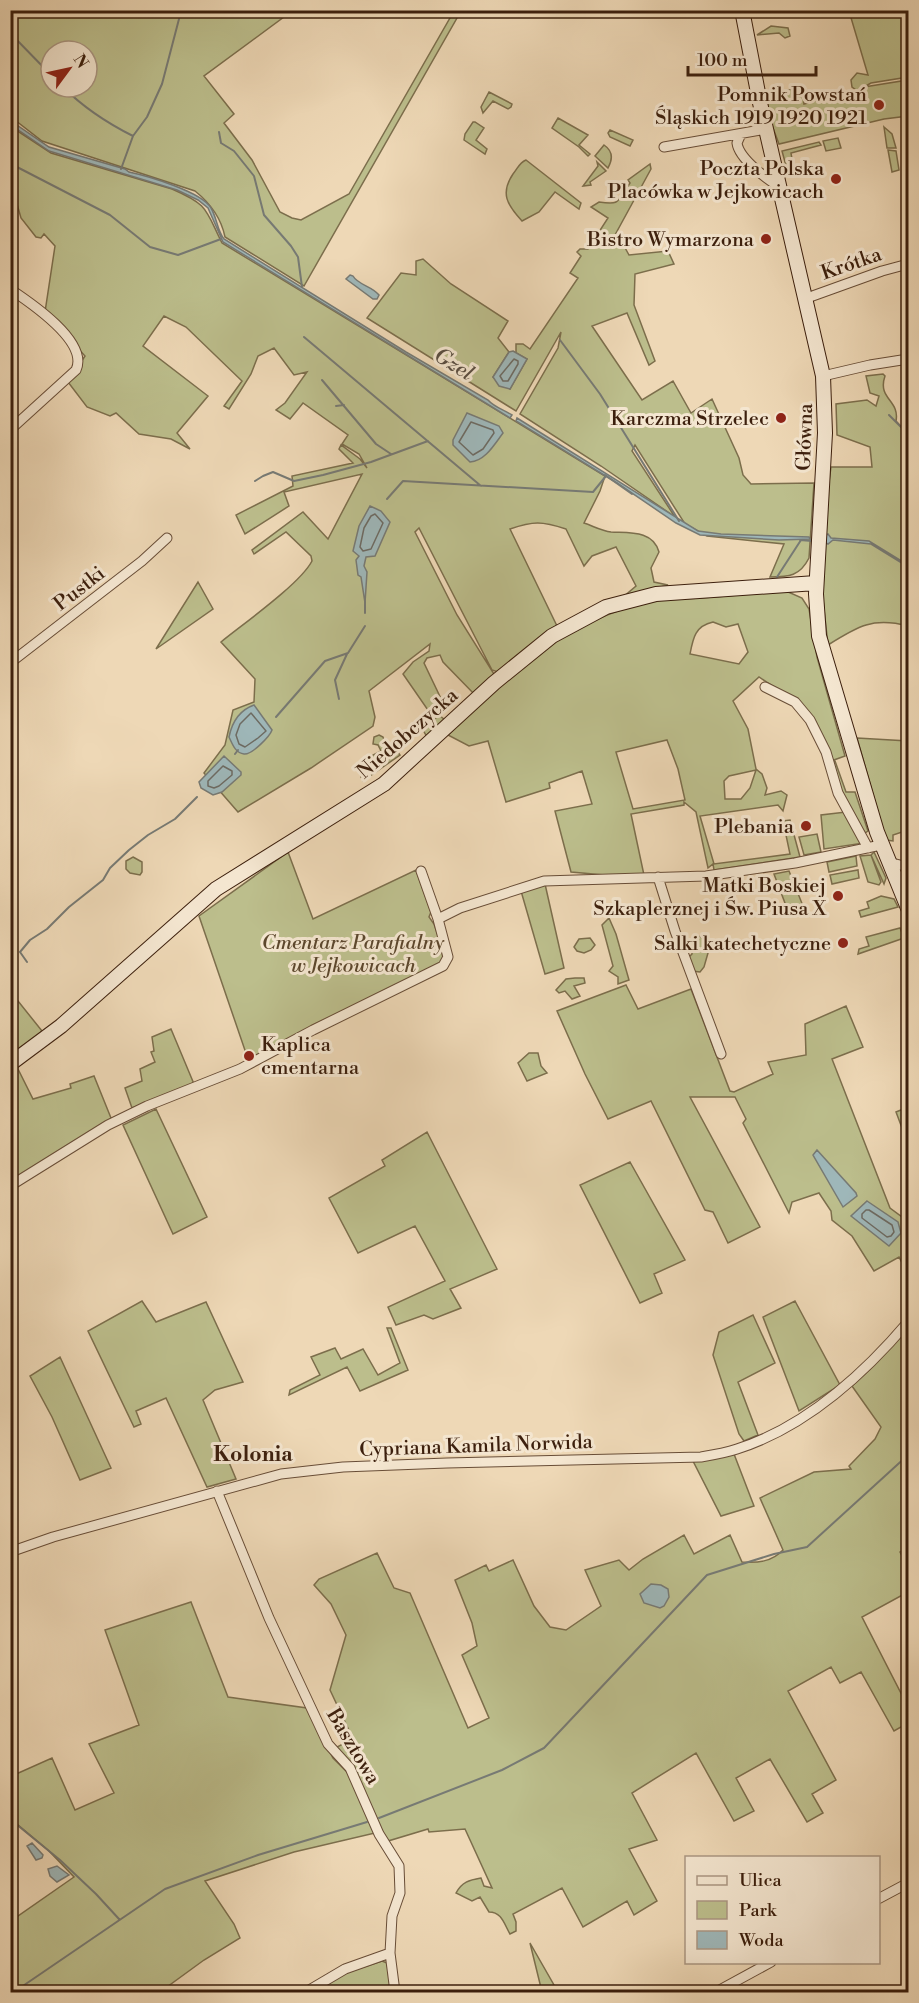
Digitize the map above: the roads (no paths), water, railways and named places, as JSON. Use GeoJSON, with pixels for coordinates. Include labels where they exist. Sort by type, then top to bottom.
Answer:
{"type":"FeatureCollection","features":[{"type":"Feature","properties":{"kind":"street","name":"Główna"},"geometry":{"type":"LineString","coordinates":[[742,10],[766,129],[807,298],[823,376],[826,423],[816,583],[816,614],[822,648],[851,749],[875,847],[889,865],[909,908]]}},
{"type":"Feature","properties":{"kind":"street"},"geometry":{"type":"LineString","coordinates":[[664,147],[766,129]]}},
{"type":"Feature","properties":{"kind":"street"},"geometry":{"type":"LineString","coordinates":[[741,134],[737,143],[740,152],[780,188]]}},
{"type":"Feature","properties":{"kind":"street","name":"Krótka"},"geometry":{"type":"LineString","coordinates":[[807,298],[882,271],[909,264]]}},
{"type":"Feature","properties":{"kind":"street"},"geometry":{"type":"LineString","coordinates":[[10,289],[42,310],[57,326],[76,349],[79,364],[76,370],[10,430]]}},
{"type":"Feature","properties":{"kind":"street"},"geometry":{"type":"LineString","coordinates":[[823,376],[909,359]]}},
{"type":"Feature","properties":{"kind":"street","name":"Pustki"},"geometry":{"type":"LineString","coordinates":[[10,663],[142,561],[167,538]]}},
{"type":"Feature","properties":{"kind":"street","name":"Niedobczycka"},"geometry":{"type":"LineString","coordinates":[[10,1064],[61,1026],[216,888],[384,783],[494,683],[552,636],[606,607],[656,594],[816,583]]}},
{"type":"Feature","properties":{"kind":"street"},"geometry":{"type":"LineString","coordinates":[[438,919],[460,908],[544,881],[705,876],[784,865],[875,847],[838,793],[826,752],[810,720],[795,702],[765,687]]}},
{"type":"Feature","properties":{"kind":"street"},"geometry":{"type":"LineString","coordinates":[[889,865],[909,867]]}},
{"type":"Feature","properties":{"kind":"street"},"geometry":{"type":"LineString","coordinates":[[10,1186],[108,1125],[147,1106],[240,1069],[442,966],[448,957],[438,919],[421,871]]}},
{"type":"Feature","properties":{"kind":"street"},"geometry":{"type":"LineString","coordinates":[[658,877],[675,931],[721,1054]]}},
{"type":"Feature","properties":{"kind":"street","name":"Cypriana Kamila Norwida"},"geometry":{"type":"LineString","coordinates":[[10,1552],[53,1537],[281,1474],[343,1467],[701,1457],[733,1450],[772,1434],[814,1409],[851,1381],[886,1348],[909,1322]]}},
{"type":"Feature","properties":{"kind":"street","name":"Basztowa"},"geometry":{"type":"LineString","coordinates":[[217,1491],[269,1618],[328,1744],[350,1768],[379,1834],[399,1866],[400,1893],[392,1916],[390,1953],[394,1992]]}},
{"type":"Feature","properties":{"kind":"street"},"geometry":{"type":"LineString","coordinates":[[880,1898],[909,1883]]}},
{"type":"Feature","properties":{"kind":"street"},"geometry":{"type":"LineString","coordinates":[[306,1992],[345,1969],[390,1953]]}},
{"type":"Feature","properties":{"kind":"street"},"geometry":{"type":"LineString","coordinates":[[716,1992],[767,1964]]}},
{"type":"Feature","properties":{"kind":"water"},"geometry":{"type":"Polygon","coordinates":[[[11,121],[49,147],[125,169],[197,196],[211,208],[224,239],[512,415],[510,418],[223,242],[208,208],[198,200],[177,190],[49,151],[11,125],[11,121]]]}},
{"type":"Feature","properties":{"kind":"water"},"geometry":{"type":"Polygon","coordinates":[[[350,275],[376,292],[379,295],[377,299],[373,299],[346,279],[350,275]]]}},
{"type":"Feature","properties":{"kind":"water"},"geometry":{"type":"Polygon","coordinates":[[[513,351],[527,359],[510,389],[499,386],[493,377],[509,352],[513,351]]]}},
{"type":"Feature","properties":{"kind":"water"},"geometry":{"type":"Polygon","coordinates":[[[467,413],[499,426],[503,433],[485,456],[470,462],[453,445],[453,440],[467,413]]]}},
{"type":"Feature","properties":{"kind":"water"},"geometry":{"type":"Polygon","coordinates":[[[517,418],[698,531],[809,537],[810,539],[779,540],[700,535],[676,523],[617,483],[516,421],[517,418]]]}},
{"type":"Feature","properties":{"kind":"water"},"geometry":{"type":"Polygon","coordinates":[[[370,506],[381,511],[390,522],[375,556],[366,557],[364,566],[367,572],[365,603],[356,560],[359,556],[353,551],[359,526],[370,506]]]}},
{"type":"Feature","properties":{"kind":"water"},"geometry":{"type":"Polygon","coordinates":[[[828,534],[831,538],[869,541],[908,567],[871,544],[833,540],[828,544],[826,535],[828,534]]]}},
{"type":"Feature","properties":{"kind":"water"},"geometry":{"type":"Polygon","coordinates":[[[254,705],[272,730],[256,748],[244,754],[236,750],[229,737],[237,717],[254,705]]]}},
{"type":"Feature","properties":{"kind":"water"},"geometry":{"type":"Polygon","coordinates":[[[224,756],[241,772],[241,775],[222,792],[213,795],[201,788],[199,782],[224,756]]]}},
{"type":"Feature","properties":{"kind":"water"},"geometry":{"type":"Polygon","coordinates":[[[817,1150],[856,1193],[857,1196],[843,1207],[813,1155],[817,1150]]]}},
{"type":"Feature","properties":{"kind":"water"},"geometry":{"type":"Polygon","coordinates":[[[867,1201],[898,1222],[901,1233],[889,1246],[851,1216],[867,1201]]]}},
{"type":"Feature","properties":{"kind":"water"},"geometry":{"type":"Polygon","coordinates":[[[651,1584],[661,1585],[668,1589],[669,1597],[664,1606],[660,1608],[644,1603],[640,1594],[651,1584]]]}},
{"type":"Feature","properties":{"kind":"water"},"geometry":{"type":"Polygon","coordinates":[[[32,1843],[43,1855],[42,1858],[36,1860],[27,1846],[32,1843]]]}},
{"type":"Feature","properties":{"kind":"water"},"geometry":{"type":"Polygon","coordinates":[[[57,1866],[69,1875],[57,1882],[50,1876],[48,1869],[57,1866]]]}},
{"type":"Feature","properties":{"kind":"waterway"},"geometry":{"type":"LineString","coordinates":[[121,169],[133,136],[147,117],[162,84],[179,19]]}},
{"type":"Feature","properties":{"kind":"waterway"},"geometry":{"type":"LineString","coordinates":[[10,33],[39,63]]}},
{"type":"Feature","properties":{"kind":"waterway"},"geometry":{"type":"LineString","coordinates":[[76,99],[114,126],[133,136]]}},
{"type":"Feature","properties":{"kind":"waterway"},"geometry":{"type":"LineString","coordinates":[[219,132],[221,143],[234,151],[254,176],[264,215],[298,257],[302,287]]}},
{"type":"Feature","properties":{"kind":"waterway"},"geometry":{"type":"LineString","coordinates":[[17,167],[110,215],[150,247],[178,255],[221,239]]}},
{"type":"Feature","properties":{"kind":"waterway"},"geometry":{"type":"LineString","coordinates":[[304,337],[481,486]]}},
{"type":"Feature","properties":{"kind":"waterway"},"geometry":{"type":"LineString","coordinates":[[560,340],[600,394],[679,521]]}},
{"type":"Feature","properties":{"kind":"waterway"},"geometry":{"type":"LineString","coordinates":[[322,380],[376,444],[391,454]]}},
{"type":"Feature","properties":{"kind":"waterway"},"geometry":{"type":"LineString","coordinates":[[336,406],[344,405]]}},
{"type":"Feature","properties":{"kind":"waterway"},"geometry":{"type":"LineString","coordinates":[[889,415],[908,434]]}},
{"type":"Feature","properties":{"kind":"waterway"},"geometry":{"type":"LineString","coordinates":[[255,481],[273,472],[294,481],[323,475],[371,462],[428,441]]}},
{"type":"Feature","properties":{"kind":"waterway","name":"Gzel"},"geometry":{"type":"LineString","coordinates":[[605,475],[632,494]]}},
{"type":"Feature","properties":{"kind":"waterway"},"geometry":{"type":"LineString","coordinates":[[387,499],[403,481],[593,492],[606,476]]}},
{"type":"Feature","properties":{"kind":"waterway","name":"Gzel"},"geometry":{"type":"LineString","coordinates":[[800,540],[812,541]]}},
{"type":"Feature","properties":{"kind":"waterway"},"geometry":{"type":"LineString","coordinates":[[777,577],[801,540]]}},
{"type":"Feature","properties":{"kind":"waterway"},"geometry":{"type":"LineString","coordinates":[[365,601],[365,613]]}},
{"type":"Feature","properties":{"kind":"waterway"},"geometry":{"type":"LineString","coordinates":[[276,717],[325,661],[348,653],[365,626]]}},
{"type":"Feature","properties":{"kind":"waterway"},"geometry":{"type":"LineString","coordinates":[[339,699],[335,680],[347,654]]}},
{"type":"Feature","properties":{"kind":"waterway"},"geometry":{"type":"LineString","coordinates":[[235,754],[238,750]]}},
{"type":"Feature","properties":{"kind":"waterway"},"geometry":{"type":"LineString","coordinates":[[27,962],[20,952],[30,940],[47,929],[69,907],[103,880],[110,868],[129,850],[148,835],[175,819],[197,797]]}},
{"type":"Feature","properties":{"kind":"waterway"},"geometry":{"type":"LineString","coordinates":[[379,1818],[502,1770],[544,1748],[707,1575],[774,1554],[807,1547],[908,1455]]}},
{"type":"Feature","properties":{"kind":"waterway"},"geometry":{"type":"LineString","coordinates":[[10,1819],[60,1860],[119,1919]]}},
{"type":"Feature","properties":{"kind":"waterway"},"geometry":{"type":"LineString","coordinates":[[14,1992],[165,1889],[258,1855],[367,1822]]}},
{"type":"Feature","properties":{"kind":"place","name":"Pomnik Powstań Śląskich 1919 1920 1921"},"geometry":{"type":"Point","coordinates":[879,105]}},
{"type":"Feature","properties":{"kind":"place","name":"Poczta Polska Placówka w Jejkowicach"},"geometry":{"type":"Point","coordinates":[836,179]}},
{"type":"Feature","properties":{"kind":"place","name":"Bistro Wymarzona"},"geometry":{"type":"Point","coordinates":[766,239]}},
{"type":"Feature","properties":{"kind":"place","name":"Karczma Strzelec"},"geometry":{"type":"Point","coordinates":[781,418]}},
{"type":"Feature","properties":{"kind":"place","name":"Plebania"},"geometry":{"type":"Point","coordinates":[806,826]}},
{"type":"Feature","properties":{"kind":"place","name":"Matki Boskiej Szkaplerznej i Św. Piusa X"},"geometry":{"type":"Point","coordinates":[838,896]}},
{"type":"Feature","properties":{"kind":"place","name":"Salki katechetyczne"},"geometry":{"type":"Point","coordinates":[843,943]}},
{"type":"Feature","properties":{"kind":"place","name":"Kaplica cmentarna"},"geometry":{"type":"Point","coordinates":[249,1056]}},
{"type":"Feature","properties":{"kind":"district","name":"Kolonia"},"geometry":{"type":"Point","coordinates":[253,1454]}},
{"type":"Feature","properties":{"kind":"park label","name":"Cmentarz Parafialny w Jejkowicach"},"geometry":{"type":"Point","coordinates":[353,954]}}]}
